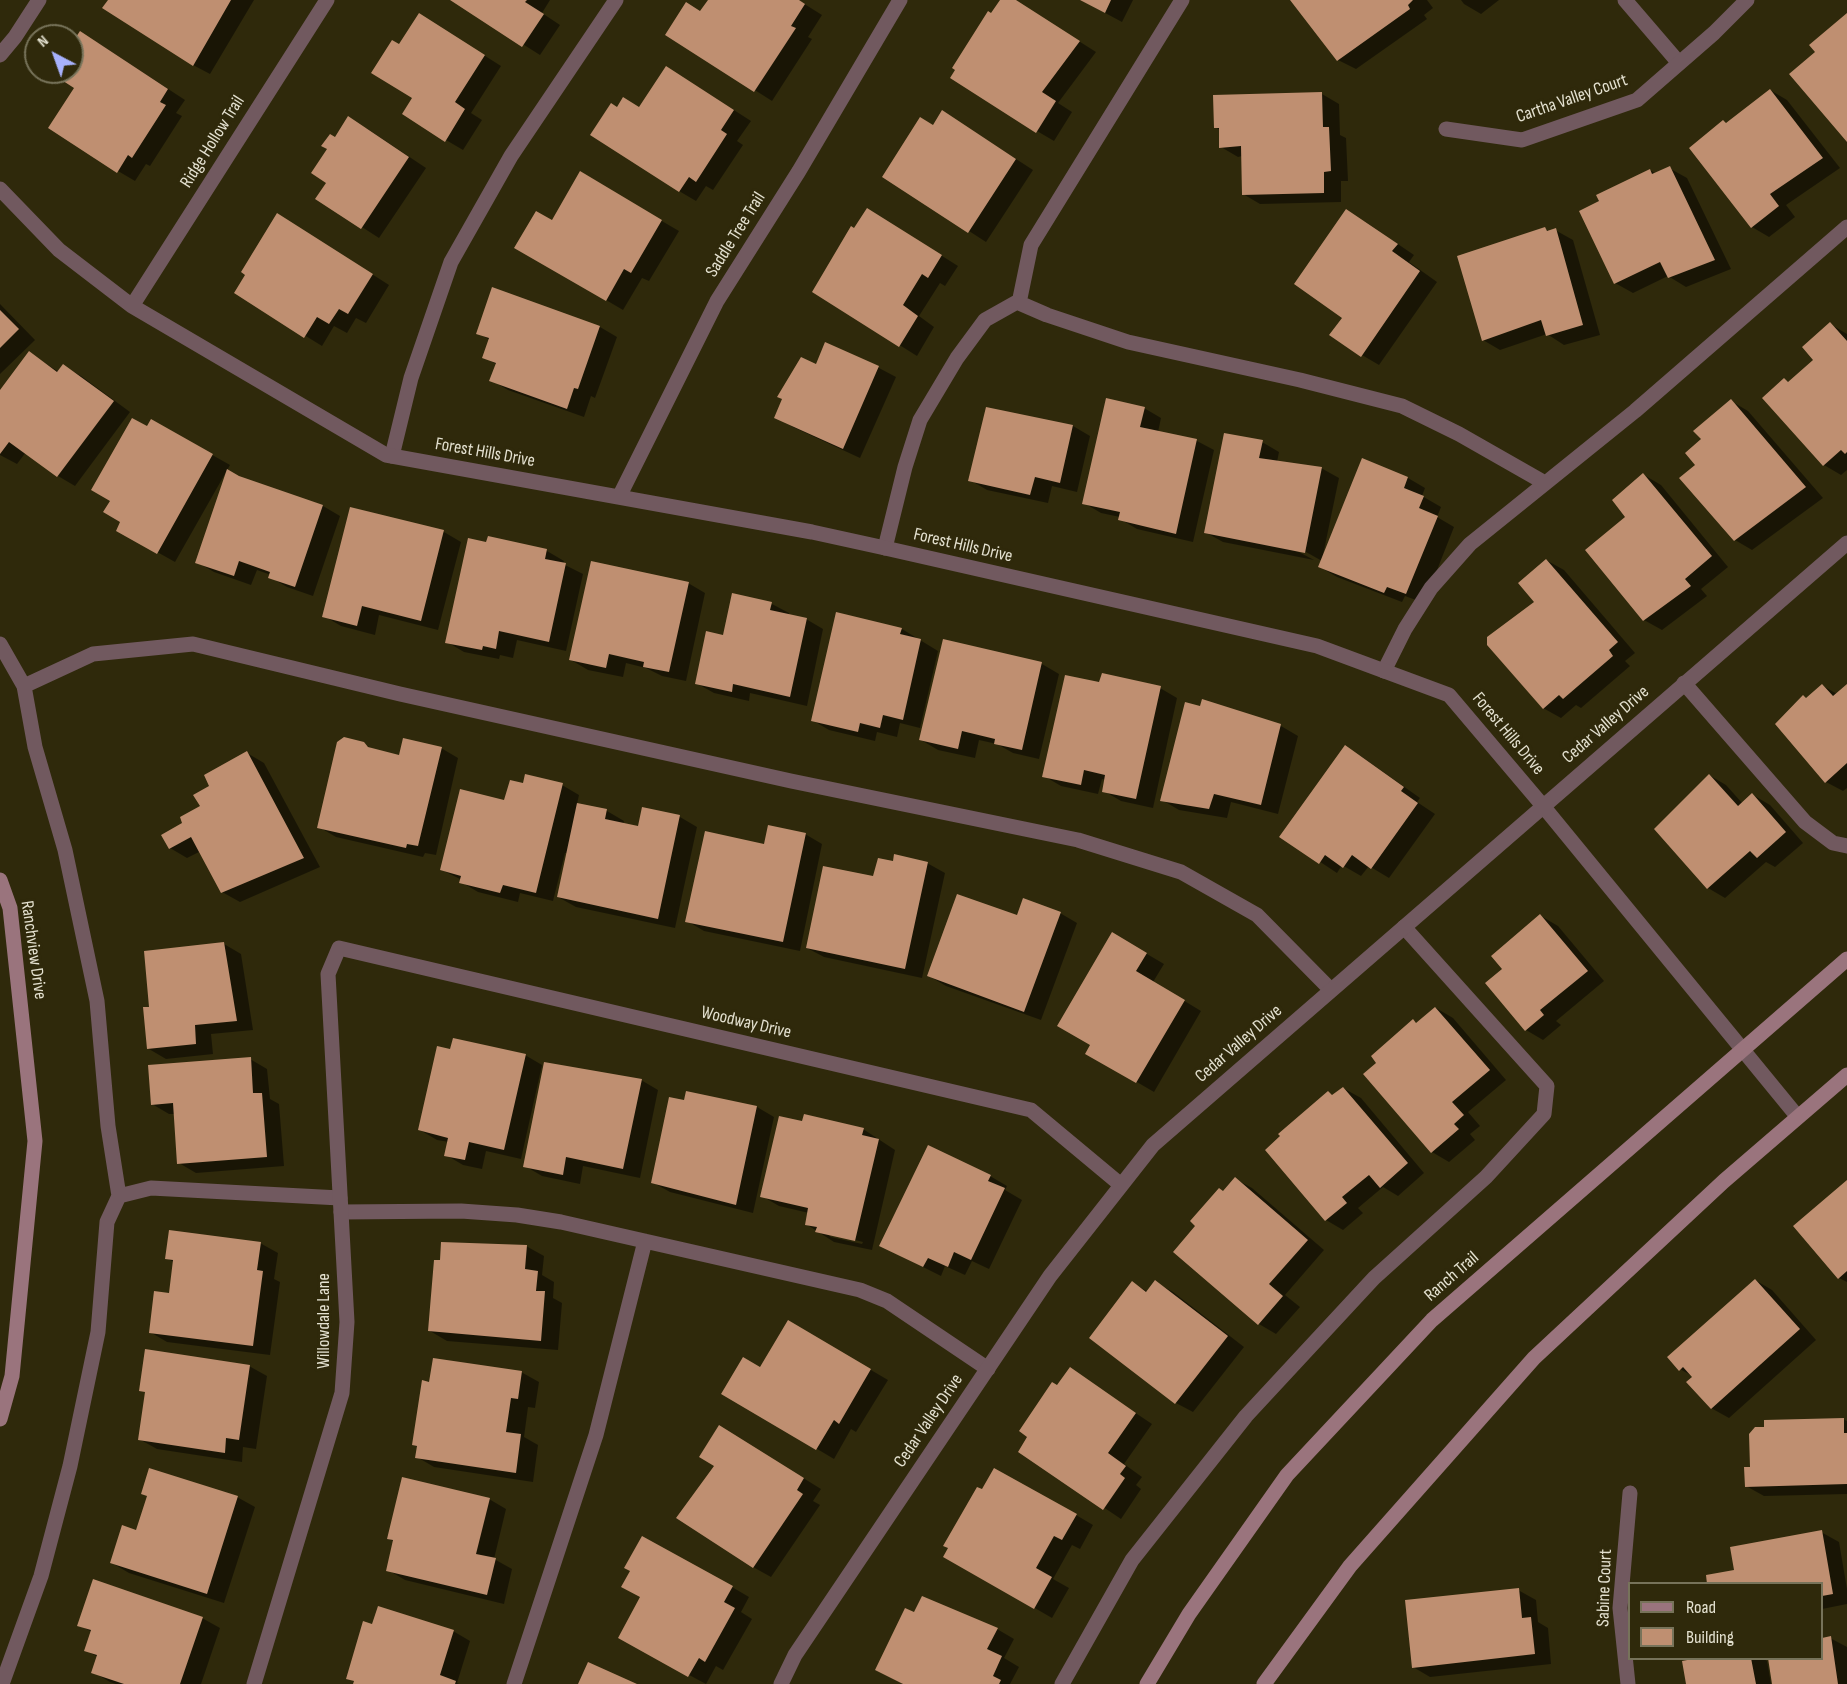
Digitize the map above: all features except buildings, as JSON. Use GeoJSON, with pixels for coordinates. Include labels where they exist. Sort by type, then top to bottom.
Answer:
{"type":"FeatureCollection","features":[{"type":"Feature","properties":{"kind":"main road","name":"Ranchview Drive"},"geometry":{"type":"LineString","coordinates":[[0,880],[10,908],[35,1141],[12,1376],[0,1419]]}},
{"type":"Feature","properties":{"kind":"main road","name":"Ranch Trail"},"geometry":{"type":"LineString","coordinates":[[1147,1684],[1189,1614],[1287,1475],[1432,1320],[1847,959]]}},
{"type":"Feature","properties":{"kind":"main road"},"geometry":{"type":"LineString","coordinates":[[1264,1684],[1350,1566],[1534,1358],[1724,1181],[1847,1075]]}},
{"type":"Feature","properties":{"kind":"street"},"geometry":{"type":"LineString","coordinates":[[0,55],[15,37],[39,0]]}},
{"type":"Feature","properties":{"kind":"street","name":"Ridge Hollow Trail"},"geometry":{"type":"LineString","coordinates":[[132,306],[327,0]]}},
{"type":"Feature","properties":{"kind":"street"},"geometry":{"type":"LineString","coordinates":[[392,456],[411,378],[451,262],[511,156],[616,0]]}},
{"type":"Feature","properties":{"kind":"street","name":"Saddle Tree Trail"},"geometry":{"type":"LineString","coordinates":[[619,497],[717,301],[799,171],[900,0]]}},
{"type":"Feature","properties":{"kind":"street"},"geometry":{"type":"LineString","coordinates":[[1019,303],[1031,245],[1182,0]]}},
{"type":"Feature","properties":{"kind":"street"},"geometry":{"type":"LineString","coordinates":[[1625,0],[1679,63]]}},
{"type":"Feature","properties":{"kind":"street","name":"Cartha Valley Court"},"geometry":{"type":"LineString","coordinates":[[1446,129],[1522,140],[1637,100],[1714,33],[1747,0]]}},
{"type":"Feature","properties":{"kind":"street","name":"Forest Hills Drive"},"geometry":{"type":"LineString","coordinates":[[0,189],[58,250],[132,306],[386,455],[813,532],[885,548],[1317,646],[1449,695],[1797,1116]]}},
{"type":"Feature","properties":{"kind":"street"},"geometry":{"type":"LineString","coordinates":[[1384,671],[1405,629],[1431,588],[1470,544],[1635,411],[1847,227]]}},
{"type":"Feature","properties":{"kind":"street"},"geometry":{"type":"LineString","coordinates":[[885,548],[905,467],[920,420],[957,358],[985,320],[1017,303],[1128,342],[1299,380],[1402,406],[1459,434],[1545,483]]}},
{"type":"Feature","properties":{"kind":"street","name":"Cedar Valley Drive"},"geometry":{"type":"LineString","coordinates":[[781,1684],[795,1655],[1050,1276],[1153,1145],[1847,543]]}},
{"type":"Feature","properties":{"kind":"street"},"geometry":{"type":"LineString","coordinates":[[0,644],[24,686],[34,747],[65,850],[97,1001],[108,1126],[119,1196],[107,1222],[98,1332],[70,1466],[41,1576],[2,1684]]}},
{"type":"Feature","properties":{"kind":"street"},"geometry":{"type":"LineString","coordinates":[[24,686],[93,654],[193,644],[412,697],[780,779],[1077,840],[1181,873],[1257,915],[1331,990]]}},
{"type":"Feature","properties":{"kind":"street"},"geometry":{"type":"LineString","coordinates":[[1684,683],[1805,822],[1833,843],[1847,846]]}},
{"type":"Feature","properties":{"kind":"street"},"geometry":{"type":"LineString","coordinates":[[1062,1684],[1132,1560],[1246,1416],[1374,1278],[1486,1177],[1544,1114],[1546,1086],[1404,927]]}},
{"type":"Feature","properties":{"kind":"street","name":"Woodway Drive"},"geometry":{"type":"LineString","coordinates":[[339,948],[1030,1110],[1121,1185]]}},
{"type":"Feature","properties":{"kind":"street","name":"Willowdale Lane"},"geometry":{"type":"LineString","coordinates":[[254,1684],[342,1393],[347,1322],[328,974],[339,948]]}},
{"type":"Feature","properties":{"kind":"street"},"geometry":{"type":"LineString","coordinates":[[119,1196],[151,1188],[341,1205],[517,1215],[561,1222],[860,1290],[887,1301],[988,1369]]}},
{"type":"Feature","properties":{"kind":"street"},"geometry":{"type":"LineString","coordinates":[[514,1684],[596,1435],[645,1241]]}},
{"type":"Feature","properties":{"kind":"street","name":"Sabine Court"},"geometry":{"type":"LineString","coordinates":[[1628,1684],[1620,1608],[1630,1492]]}}]}
